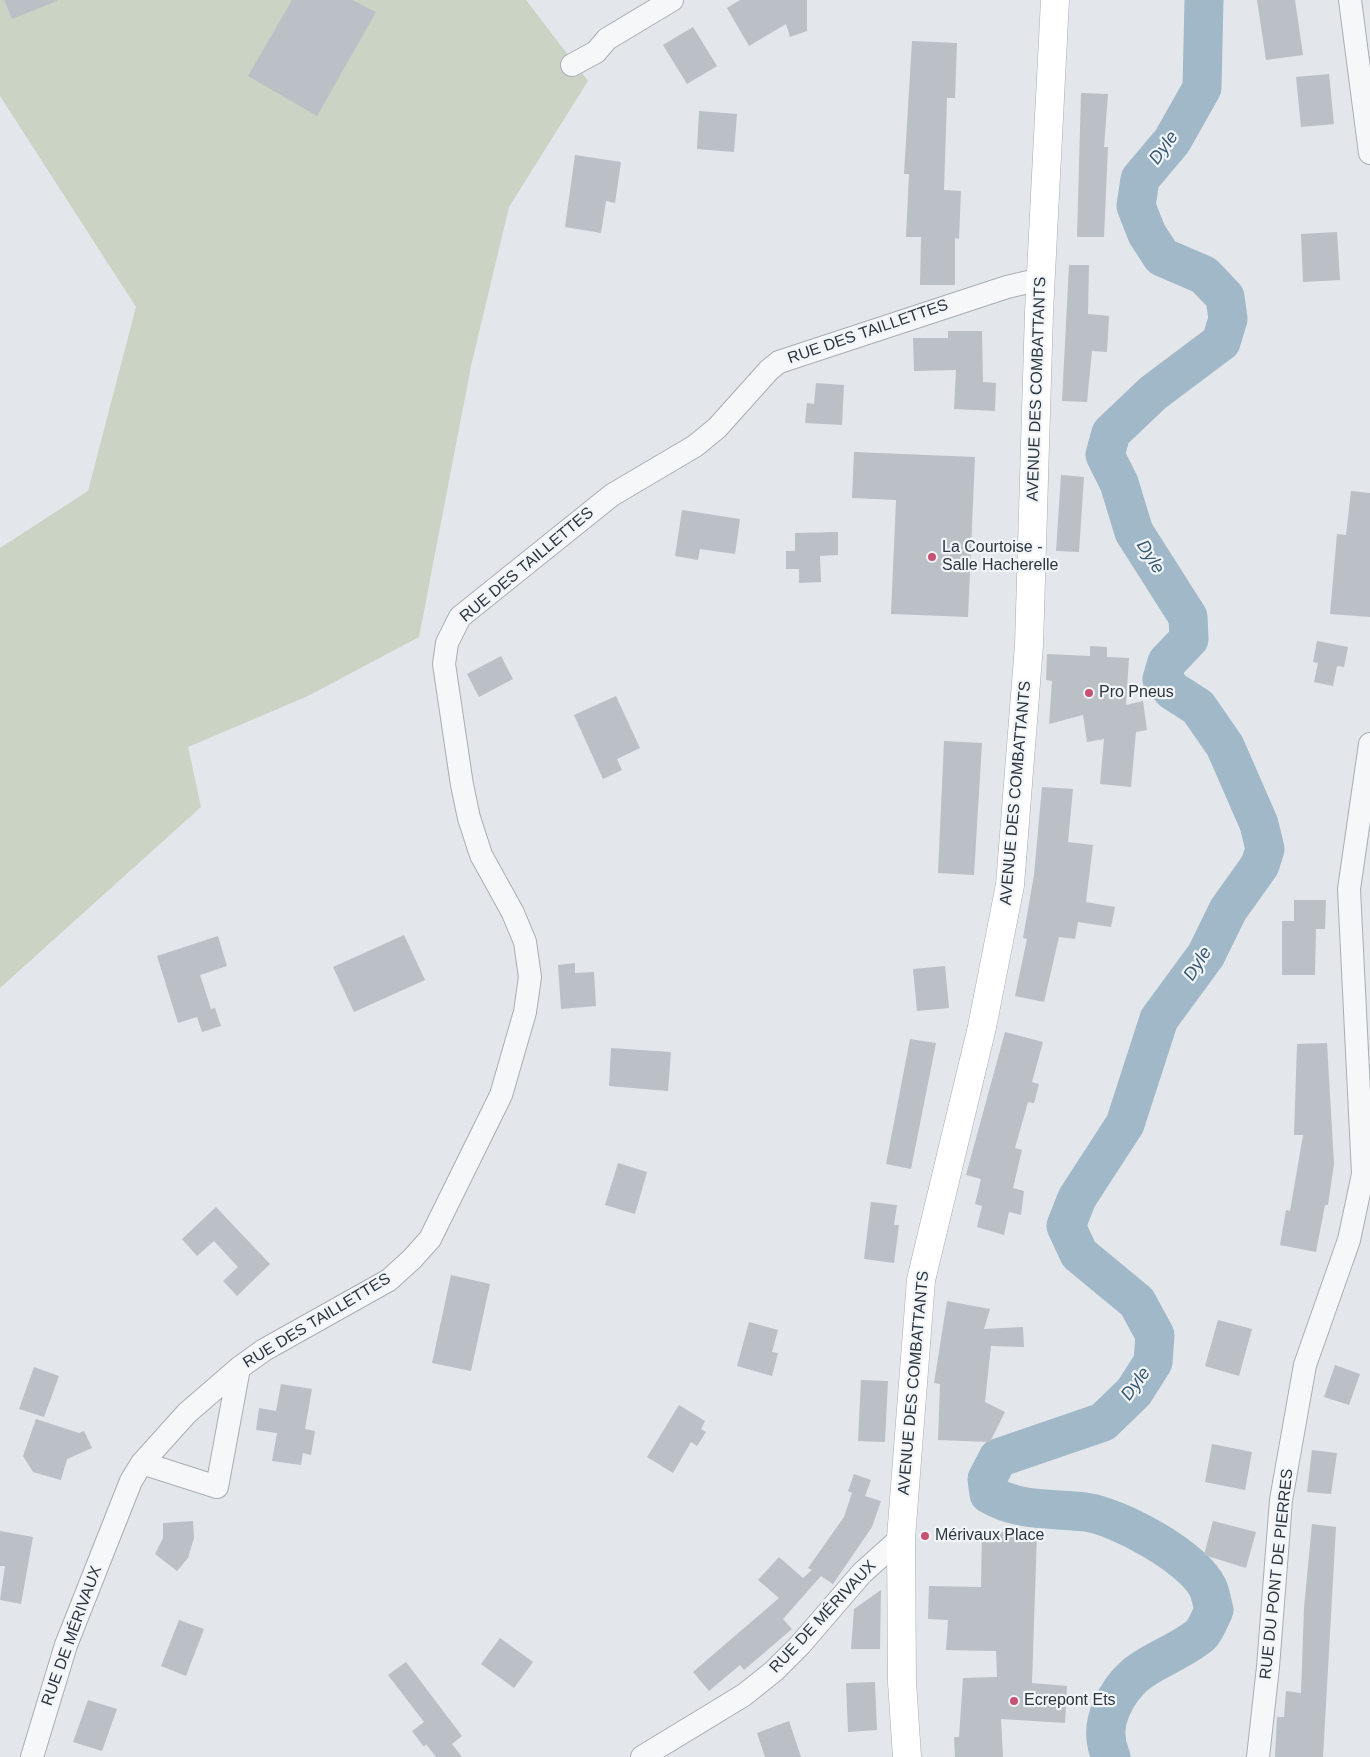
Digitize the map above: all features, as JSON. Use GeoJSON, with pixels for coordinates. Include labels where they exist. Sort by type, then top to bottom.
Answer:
{"type":"FeatureCollection","features":[{"type":"Feature","properties":{"kind":"main road","name":"AVENUE DES COMBATTANTS"},"geometry":{"type":"LineString","coordinates":[[907,1757],[902,1682],[901,1538],[920,1280],[982,1028],[1010,885],[1029,644],[1041,279],[1055,0]]}},
{"type":"Feature","properties":{"kind":"street"},"geometry":{"type":"LineString","coordinates":[[572,65],[596,52],[607,39],[672,0]]}},
{"type":"Feature","properties":{"kind":"street"},"geometry":{"type":"LineString","coordinates":[[1350,0],[1370,154]]}},
{"type":"Feature","properties":{"kind":"street","name":"RUE DES TAILLETTES"},"geometry":{"type":"LineString","coordinates":[[117,1516],[131,1481],[142,1464],[187,1414],[239,1368],[264,1350],[389,1280],[412,1259],[430,1239],[501,1095],[525,1012],[530,977],[525,942],[513,913],[481,855],[469,818],[462,785],[444,664],[447,643],[460,618],[612,495],[695,446],[717,428],[769,370],[779,362],[998,290],[1041,279]]}},
{"type":"Feature","properties":{"kind":"street","name":"RUE DU PONT DE PIERRES"},"geometry":{"type":"LineString","coordinates":[[1258,1757],[1268,1667],[1281,1500],[1303,1375],[1349,1240],[1364,1174],[1349,889],[1370,744]]}},
{"type":"Feature","properties":{"kind":"street"},"geometry":{"type":"LineString","coordinates":[[142,1464],[217,1487],[239,1368]]}},
{"type":"Feature","properties":{"kind":"street","name":"RUE DE MÉRIVAUX"},"geometry":{"type":"LineString","coordinates":[[32,1757],[66,1645],[117,1516]]}},
{"type":"Feature","properties":{"kind":"street","name":"RUE DE MÉRIVAUX"},"geometry":{"type":"LineString","coordinates":[[642,1757],[744,1695],[774,1670],[800,1645],[862,1573],[901,1538]]}},
{"type":"Feature","properties":{"kind":"green space"},"geometry":{"type":"Polygon","coordinates":[[[0,0],[526,0],[588,81],[509,207],[471,366],[419,637],[308,696],[188,747],[201,807],[0,988],[0,548],[88,491],[136,307],[0,96],[0,0]]]}},
{"type":"Feature","properties":{"kind":"building"},"geometry":{"type":"Polygon","coordinates":[[[4,0],[57,0],[57,1],[12,19],[4,0]]]}},
{"type":"Feature","properties":{"kind":"building"},"geometry":{"type":"Polygon","coordinates":[[[292,0],[352,0],[376,12],[317,116],[248,76],[292,0]]]}},
{"type":"Feature","properties":{"kind":"building"},"geometry":{"type":"Polygon","coordinates":[[[740,0],[807,0],[807,31],[790,37],[786,24],[749,46],[727,8],[740,0]]]}},
{"type":"Feature","properties":{"kind":"building"},"geometry":{"type":"Polygon","coordinates":[[[1257,0],[1295,0],[1303,55],[1266,60],[1257,0]]]}},
{"type":"Feature","properties":{"kind":"building"},"geometry":{"type":"Polygon","coordinates":[[[693,27],[717,66],[687,84],[663,45],[693,27]]]}},
{"type":"Feature","properties":{"kind":"building"},"geometry":{"type":"Polygon","coordinates":[[[912,41],[957,43],[955,98],[947,98],[944,190],[961,191],[959,239],[955,238],[955,285],[920,285],[921,237],[906,237],[909,174],[904,174],[912,41]]]}},
{"type":"Feature","properties":{"kind":"building"},"geometry":{"type":"Polygon","coordinates":[[[1329,74],[1334,124],[1301,127],[1296,77],[1329,74]]]}},
{"type":"Feature","properties":{"kind":"building"},"geometry":{"type":"Polygon","coordinates":[[[1081,93],[1108,94],[1104,147],[1108,147],[1104,237],[1077,237],[1081,93]]]}},
{"type":"Feature","properties":{"kind":"building"},"geometry":{"type":"Polygon","coordinates":[[[699,111],[737,114],[734,152],[697,149],[699,111]]]}},
{"type":"Feature","properties":{"kind":"building"},"geometry":{"type":"Polygon","coordinates":[[[575,155],[621,162],[615,203],[606,201],[601,233],[565,227],[575,155]]]}},
{"type":"Feature","properties":{"kind":"building"},"geometry":{"type":"Polygon","coordinates":[[[1337,232],[1340,280],[1303,282],[1301,234],[1337,232]]]}},
{"type":"Feature","properties":{"kind":"building"},"geometry":{"type":"Polygon","coordinates":[[[1069,265],[1089,265],[1088,314],[1109,316],[1107,352],[1092,351],[1087,402],[1062,401],[1069,265]]]}},
{"type":"Feature","properties":{"kind":"building"},"geometry":{"type":"Polygon","coordinates":[[[948,331],[982,331],[983,382],[996,383],[995,411],[954,409],[956,370],[914,371],[913,338],[948,338],[948,331]]]}},
{"type":"Feature","properties":{"kind":"building"},"geometry":{"type":"Polygon","coordinates":[[[816,383],[844,385],[842,425],[805,423],[807,403],[814,404],[816,383]]]}},
{"type":"Feature","properties":{"kind":"building","name":"La Courtoise - Salle Hacherelle"},"geometry":{"type":"Polygon","coordinates":[[[854,452],[975,457],[968,617],[891,614],[896,500],[852,498],[854,452]]]}},
{"type":"Feature","properties":{"kind":"building"},"geometry":{"type":"Polygon","coordinates":[[[1061,475],[1084,477],[1079,552],[1056,551],[1061,475]]]}},
{"type":"Feature","properties":{"kind":"building"},"geometry":{"type":"Polygon","coordinates":[[[1351,491],[1370,493],[1370,617],[1330,614],[1337,534],[1346,535],[1351,491]]]}},
{"type":"Feature","properties":{"kind":"building"},"geometry":{"type":"Polygon","coordinates":[[[682,510],[740,519],[735,554],[700,549],[698,560],[675,556],[682,510]]]}},
{"type":"Feature","properties":{"kind":"building"},"geometry":{"type":"Polygon","coordinates":[[[838,532],[838,555],[820,556],[821,582],[799,583],[799,569],[786,569],[786,551],[795,551],[795,533],[838,532]]]}},
{"type":"Feature","properties":{"kind":"building"},"geometry":{"type":"Polygon","coordinates":[[[1317,641],[1348,647],[1344,667],[1337,666],[1333,686],[1314,682],[1318,663],[1313,662],[1317,641]]]}},
{"type":"Feature","properties":{"kind":"building"},"geometry":{"type":"Polygon","coordinates":[[[1090,646],[1107,647],[1107,657],[1129,658],[1126,705],[1143,701],[1147,730],[1136,732],[1131,787],[1100,784],[1104,739],[1087,742],[1083,715],[1049,724],[1052,681],[1046,680],[1047,654],[1090,656],[1090,646]]]}},
{"type":"Feature","properties":{"kind":"building"},"geometry":{"type":"Polygon","coordinates":[[[501,656],[513,679],[479,697],[467,674],[501,656]]]}},
{"type":"Feature","properties":{"kind":"building"},"geometry":{"type":"Polygon","coordinates":[[[616,696],[640,748],[617,759],[622,770],[603,779],[574,715],[616,696]]]}},
{"type":"Feature","properties":{"kind":"building"},"geometry":{"type":"Polygon","coordinates":[[[944,741],[982,743],[974,875],[938,873],[944,741]]]}},
{"type":"Feature","properties":{"kind":"building"},"geometry":{"type":"Polygon","coordinates":[[[1042,787],[1073,789],[1068,842],[1093,845],[1086,902],[1115,907],[1111,927],[1078,922],[1075,939],[1059,937],[1044,1002],[1015,996],[1027,939],[1023,938],[1034,875],[1042,787]]]}},
{"type":"Feature","properties":{"kind":"building"},"geometry":{"type":"Polygon","coordinates":[[[1294,900],[1326,900],[1325,929],[1316,929],[1315,975],[1282,975],[1282,921],[1294,921],[1294,900]]]}},
{"type":"Feature","properties":{"kind":"building"},"geometry":{"type":"Polygon","coordinates":[[[404,935],[425,980],[354,1012],[333,967],[404,935]]]}},
{"type":"Feature","properties":{"kind":"building"},"geometry":{"type":"Polygon","coordinates":[[[218,936],[227,966],[200,975],[211,1009],[215,1008],[221,1026],[202,1032],[197,1017],[178,1023],[157,956],[218,936]]]}},
{"type":"Feature","properties":{"kind":"building"},"geometry":{"type":"Polygon","coordinates":[[[575,963],[575,973],[594,972],[596,1006],[561,1009],[558,965],[575,963]]]}},
{"type":"Feature","properties":{"kind":"building"},"geometry":{"type":"Polygon","coordinates":[[[945,966],[949,1008],[917,1011],[913,969],[945,966]]]}},
{"type":"Feature","properties":{"kind":"building"},"geometry":{"type":"Polygon","coordinates":[[[1005,1032],[1043,1042],[1032,1082],[1039,1084],[1034,1103],[1028,1102],[1015,1148],[1022,1150],[1013,1188],[1024,1191],[1021,1215],[1009,1212],[1004,1235],[977,1227],[982,1206],[975,1204],[981,1179],[966,1175],[1005,1032]]]}},
{"type":"Feature","properties":{"kind":"building"},"geometry":{"type":"Polygon","coordinates":[[[910,1039],[936,1043],[911,1169],[886,1164],[910,1039]]]}},
{"type":"Feature","properties":{"kind":"building"},"geometry":{"type":"Polygon","coordinates":[[[1327,1043],[1334,1164],[1328,1205],[1325,1205],[1316,1252],[1280,1245],[1286,1210],[1290,1211],[1303,1135],[1294,1135],[1297,1044],[1327,1043]]]}},
{"type":"Feature","properties":{"kind":"building"},"geometry":{"type":"Polygon","coordinates":[[[611,1048],[671,1052],[668,1091],[609,1086],[611,1048]]]}},
{"type":"Feature","properties":{"kind":"building"},"geometry":{"type":"Polygon","coordinates":[[[618,1163],[647,1172],[635,1214],[605,1205],[618,1163]]]}},
{"type":"Feature","properties":{"kind":"building"},"geometry":{"type":"Polygon","coordinates":[[[871,1202],[897,1205],[894,1225],[899,1225],[894,1263],[864,1259],[871,1202]]]}},
{"type":"Feature","properties":{"kind":"building"},"geometry":{"type":"Polygon","coordinates":[[[216,1207],[270,1264],[237,1296],[223,1281],[238,1267],[214,1241],[197,1256],[182,1239],[216,1207]]]}},
{"type":"Feature","properties":{"kind":"building"},"geometry":{"type":"Polygon","coordinates":[[[451,1275],[490,1284],[471,1371],[432,1363],[451,1275]]]}},
{"type":"Feature","properties":{"kind":"building"},"geometry":{"type":"Polygon","coordinates":[[[947,1301],[990,1309],[984,1329],[1023,1327],[1024,1347],[991,1346],[985,1402],[1005,1412],[990,1442],[938,1440],[940,1384],[934,1383],[947,1301]]]}},
{"type":"Feature","properties":{"kind":"building"},"geometry":{"type":"Polygon","coordinates":[[[1218,1320],[1252,1329],[1239,1376],[1205,1366],[1218,1320]]]}},
{"type":"Feature","properties":{"kind":"building"},"geometry":{"type":"Polygon","coordinates":[[[749,1322],[778,1330],[772,1352],[778,1353],[772,1376],[737,1366],[749,1322]]]}},
{"type":"Feature","properties":{"kind":"building"},"geometry":{"type":"Polygon","coordinates":[[[1335,1365],[1360,1374],[1349,1405],[1324,1397],[1335,1365]]]}},
{"type":"Feature","properties":{"kind":"building"},"geometry":{"type":"Polygon","coordinates":[[[34,1367],[59,1376],[44,1417],[19,1409],[34,1367]]]}},
{"type":"Feature","properties":{"kind":"building"},"geometry":{"type":"Polygon","coordinates":[[[861,1380],[888,1381],[885,1442],[858,1441],[861,1380]]]}},
{"type":"Feature","properties":{"kind":"building"},"geometry":{"type":"Polygon","coordinates":[[[281,1384],[312,1389],[305,1429],[315,1431],[311,1455],[303,1453],[301,1465],[272,1461],[277,1433],[256,1430],[259,1408],[276,1411],[281,1384]]]}},
{"type":"Feature","properties":{"kind":"building"},"geometry":{"type":"Polygon","coordinates":[[[679,1405],[705,1421],[701,1429],[706,1432],[697,1446],[691,1442],[673,1473],[647,1457],[679,1405]]]}},
{"type":"Feature","properties":{"kind":"building"},"geometry":{"type":"Polygon","coordinates":[[[36,1419],[79,1433],[84,1431],[92,1448],[67,1459],[61,1480],[33,1472],[23,1456],[36,1419]]]}},
{"type":"Feature","properties":{"kind":"building"},"geometry":{"type":"Polygon","coordinates":[[[1212,1444],[1252,1452],[1245,1490],[1205,1482],[1212,1444]]]}},
{"type":"Feature","properties":{"kind":"building"},"geometry":{"type":"Polygon","coordinates":[[[1312,1450],[1337,1453],[1331,1494],[1307,1492],[1312,1450]]]}},
{"type":"Feature","properties":{"kind":"building"},"geometry":{"type":"Polygon","coordinates":[[[854,1474],[871,1480],[865,1496],[881,1501],[872,1527],[833,1584],[821,1576],[783,1619],[792,1629],[744,1670],[740,1665],[709,1691],[693,1672],[779,1598],[758,1580],[779,1557],[803,1578],[812,1570],[808,1568],[844,1517],[852,1493],[848,1491],[854,1474]]]}},
{"type":"Feature","properties":{"kind":"building"},"geometry":{"type":"Polygon","coordinates":[[[193,1521],[194,1538],[188,1558],[177,1571],[155,1554],[163,1538],[163,1523],[193,1521]]]}},
{"type":"Feature","properties":{"kind":"building"},"geometry":{"type":"Polygon","coordinates":[[[1213,1521],[1256,1532],[1246,1568],[1204,1555],[1213,1521]]]}},
{"type":"Feature","properties":{"kind":"building"},"geometry":{"type":"Polygon","coordinates":[[[1312,1524],[1336,1527],[1323,1757],[1275,1757],[1277,1717],[1284,1717],[1286,1691],[1301,1693],[1304,1608],[1312,1524]]]}},
{"type":"Feature","properties":{"kind":"building"},"geometry":{"type":"Polygon","coordinates":[[[0,1531],[33,1537],[21,1604],[0,1600],[5,1566],[0,1566],[0,1531]]]}},
{"type":"Feature","properties":{"kind":"building"},"geometry":{"type":"Polygon","coordinates":[[[982,1531],[1037,1533],[1032,1683],[1067,1686],[1065,1723],[1001,1719],[1003,1757],[955,1757],[954,1737],[959,1737],[963,1678],[997,1677],[996,1651],[946,1650],[948,1620],[928,1619],[929,1586],[981,1587],[982,1531]]]}},
{"type":"Feature","properties":{"kind":"building"},"geometry":{"type":"Polygon","coordinates":[[[881,1590],[880,1649],[851,1649],[854,1609],[881,1590]]]}},
{"type":"Feature","properties":{"kind":"building"},"geometry":{"type":"Polygon","coordinates":[[[179,1620],[204,1629],[186,1676],[161,1666],[179,1620]]]}},
{"type":"Feature","properties":{"kind":"building"},"geometry":{"type":"Polygon","coordinates":[[[500,1638],[533,1662],[514,1688],[481,1664],[500,1638]]]}},
{"type":"Feature","properties":{"kind":"building"},"geometry":{"type":"Polygon","coordinates":[[[406,1662],[462,1736],[452,1744],[462,1757],[436,1757],[426,1744],[424,1747],[412,1731],[424,1722],[388,1675],[406,1662]]]}},
{"type":"Feature","properties":{"kind":"building"},"geometry":{"type":"Polygon","coordinates":[[[875,1682],[877,1730],[848,1732],[846,1683],[875,1682]]]}},
{"type":"Feature","properties":{"kind":"building"},"geometry":{"type":"Polygon","coordinates":[[[88,1700],[117,1709],[102,1751],[73,1742],[88,1700]]]}},
{"type":"Feature","properties":{"kind":"building"},"geometry":{"type":"Polygon","coordinates":[[[789,1721],[801,1757],[765,1757],[757,1733],[789,1721]]]}},
{"type":"Feature","properties":{"kind":"waterway","name":"Dyle"},"geometry":{"type":"LineString","coordinates":[[1111,1757],[1106,1739],[1106,1727],[1111,1709],[1119,1694],[1138,1673],[1201,1635],[1214,1610],[1208,1588],[1200,1576],[1171,1551],[1116,1521],[1085,1512],[1024,1507],[1012,1504],[989,1494],[987,1479],[998,1458],[1103,1422],[1134,1392],[1153,1362],[1155,1335],[1137,1302],[1079,1254],[1066,1226],[1077,1198],[1125,1124],[1159,1019],[1206,955],[1228,910],[1260,865],[1265,849],[1259,824],[1225,746],[1198,707],[1173,691],[1162,679],[1167,662],[1189,639],[1188,617],[1134,532],[1119,483],[1105,455],[1111,433],[1153,393],[1221,342],[1228,319],[1225,297],[1204,275],[1162,257],[1147,234],[1136,206],[1140,179],[1172,141],[1202,88],[1204,0]]}},
{"type":"Feature","properties":{"kind":"place","name":"La Courtoise - Salle Hacherelle"},"geometry":{"type":"Point","coordinates":[932,557]}},
{"type":"Feature","properties":{"kind":"place","name":"Pro Pneus"},"geometry":{"type":"Point","coordinates":[1089,693]}},
{"type":"Feature","properties":{"kind":"place","name":"Mérivaux Place"},"geometry":{"type":"Point","coordinates":[925,1536]}},
{"type":"Feature","properties":{"kind":"place","name":"Ecrepont Ets"},"geometry":{"type":"Point","coordinates":[1014,1701]}}]}
